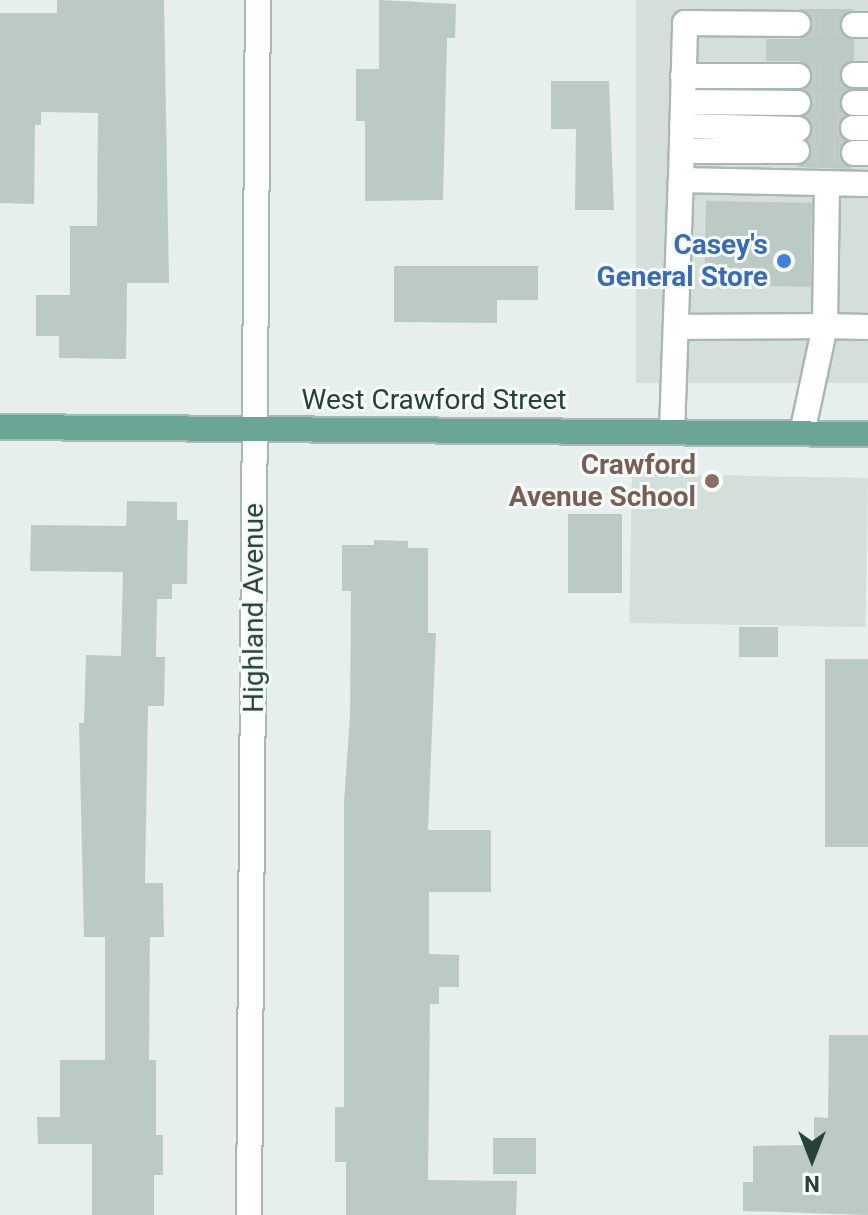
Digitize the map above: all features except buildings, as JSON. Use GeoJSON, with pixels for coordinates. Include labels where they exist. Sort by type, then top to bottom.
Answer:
{"type":"FeatureCollection","features":[{"type":"Feature","properties":{"kind":"main road","name":"West Crawford Street"},"geometry":{"type":"LineString","coordinates":[[0,427],[868,434]]}},
{"type":"Feature","properties":{"kind":"street","name":"Highland Avenue"},"geometry":{"type":"LineString","coordinates":[[249,1215],[258,0]]}},
{"type":"Feature","properties":{"kind":"street"},"geometry":{"type":"LineString","coordinates":[[672,432],[685,23],[798,24]]}},
{"type":"Feature","properties":{"kind":"street"},"geometry":{"type":"LineString","coordinates":[[683,76],[798,76]]}},
{"type":"Feature","properties":{"kind":"street"},"geometry":{"type":"LineString","coordinates":[[683,102],[798,103]]}},
{"type":"Feature","properties":{"kind":"street"},"geometry":{"type":"LineString","coordinates":[[682,138],[797,140]]}},
{"type":"Feature","properties":{"kind":"street"},"geometry":{"type":"LineString","coordinates":[[681,180],[868,184]]}},
{"type":"Feature","properties":{"kind":"street"},"geometry":{"type":"LineString","coordinates":[[802,433],[825,326],[827,183]]}},
{"type":"Feature","properties":{"kind":"street"},"geometry":{"type":"LineString","coordinates":[[676,327],[868,327]]}},
{"type":"Feature","properties":{"kind":"shaded area"},"geometry":{"type":"Polygon","coordinates":[[[636,0],[868,0],[868,383],[636,383],[636,0]]]}},
{"type":"Feature","properties":{"kind":"shaded area"},"geometry":{"type":"Polygon","coordinates":[[[632,474],[868,478],[865,627],[629,623],[632,474]]]}},
{"type":"Feature","properties":{"kind":"tunnel"},"geometry":{"type":"LineString","coordinates":[[798,24],[854,25]]}},
{"type":"Feature","properties":{"kind":"tunnel"},"geometry":{"type":"LineString","coordinates":[[798,76],[854,75]]}},
{"type":"Feature","properties":{"kind":"tunnel"},"geometry":{"type":"LineString","coordinates":[[798,103],[854,103]]}},
{"type":"Feature","properties":{"kind":"tunnel"},"geometry":{"type":"LineString","coordinates":[[798,129],[853,128]]}},
{"type":"Feature","properties":{"kind":"tunnel"},"geometry":{"type":"LineString","coordinates":[[797,151],[854,153]]}},
{"type":"Feature","properties":{"kind":"place","name":"Casey's General Store"},"geometry":{"type":"Point","coordinates":[784,261]}},
{"type":"Feature","properties":{"kind":"place","name":"Crawford Avenue School"},"geometry":{"type":"Point","coordinates":[712,481]}}]}
